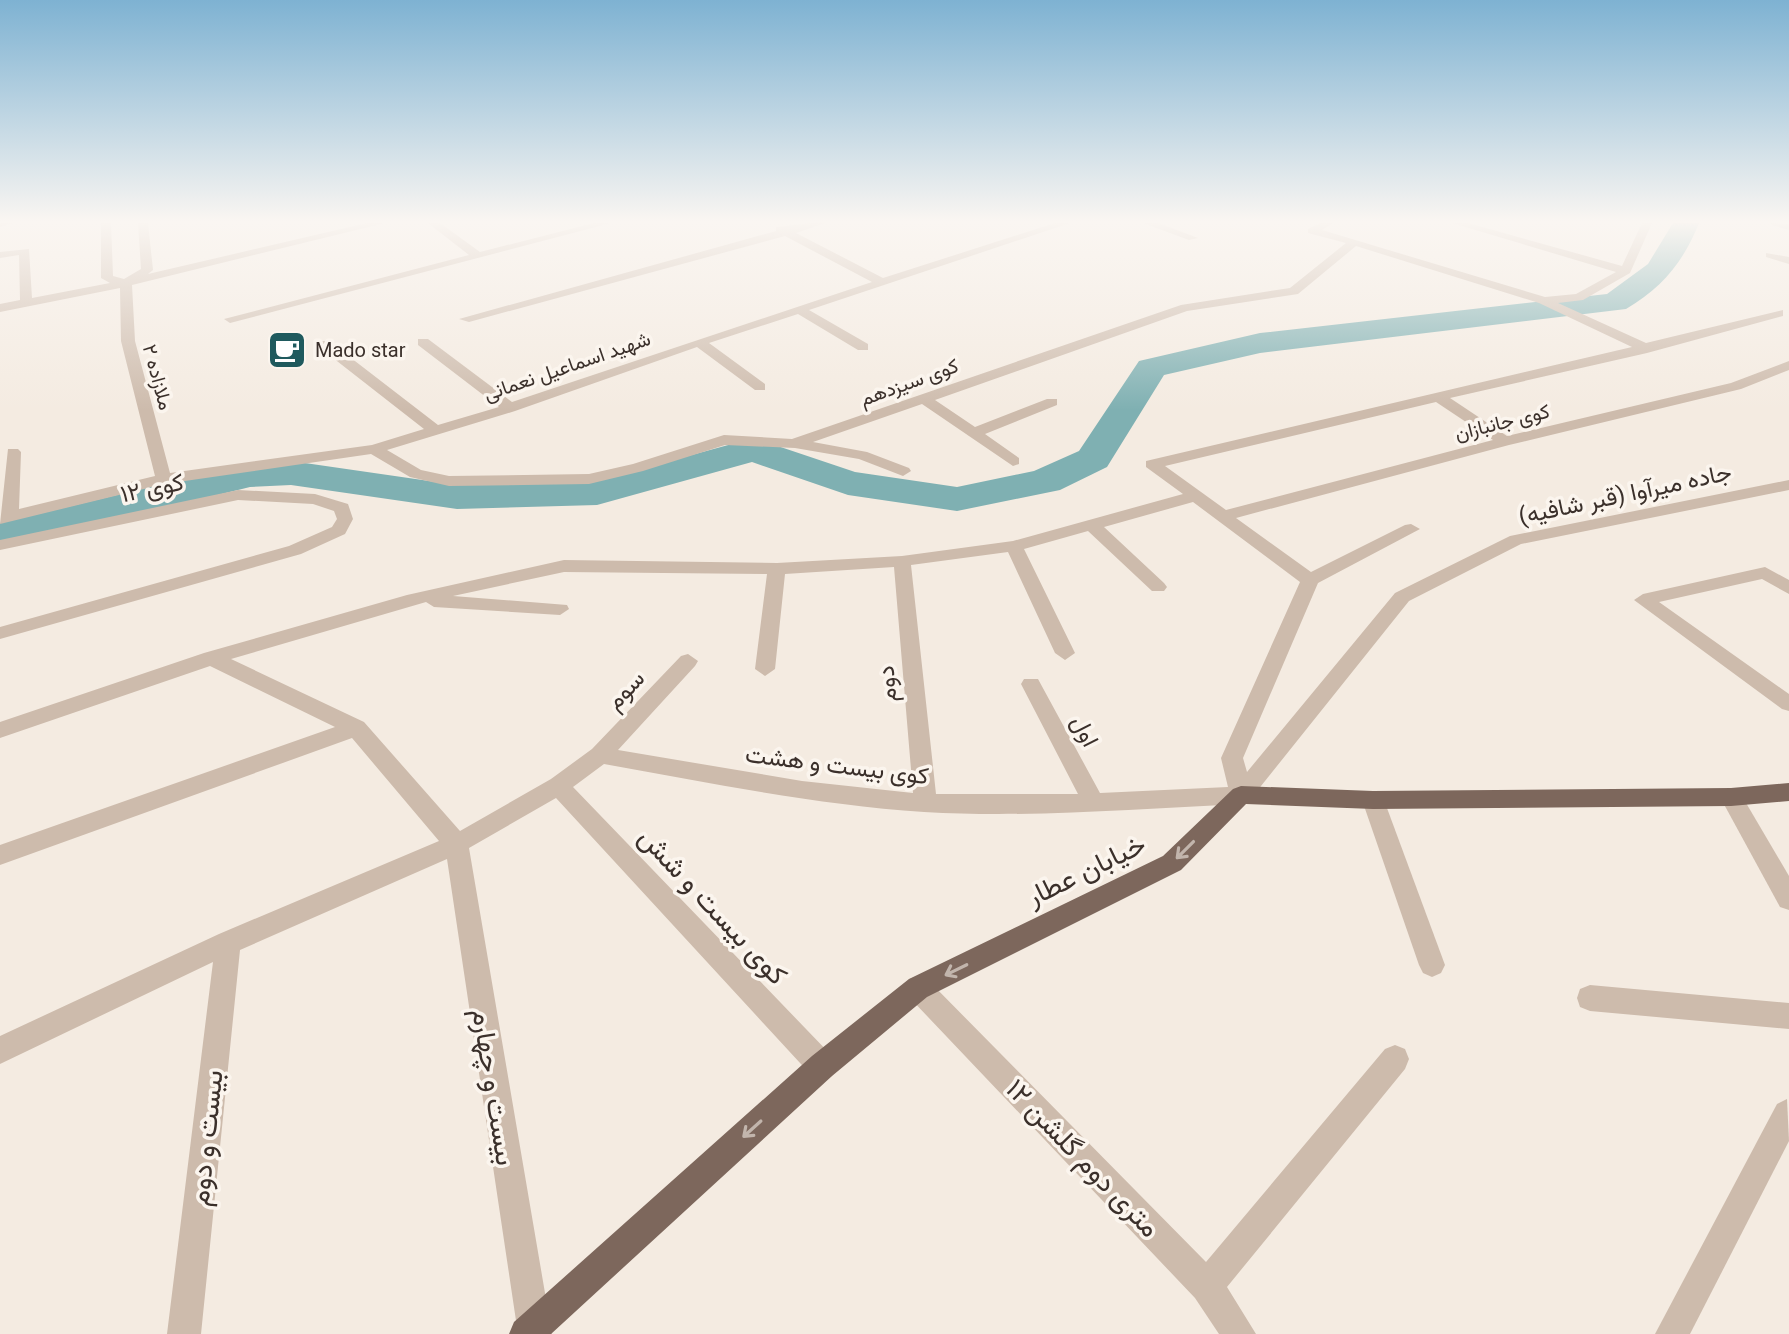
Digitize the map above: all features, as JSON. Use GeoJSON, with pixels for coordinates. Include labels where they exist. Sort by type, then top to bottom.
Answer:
{"type":"FeatureCollection","features":[{"type":"Feature","properties":{"kind":"main road"},"geometry":{"type":"LineString","coordinates":[[1241,795],[1373,800],[1731,797],[1789,792]]}},
{"type":"Feature","properties":{"kind":"main road","name":"خیابان عطار"},"geometry":{"type":"LineString","coordinates":[[531,1332],[822,1066],[918,988],[1172,863],[1241,795]]}},
{"type":"Feature","properties":{"kind":"street"},"geometry":{"type":"LineString","coordinates":[[26,285],[26,303]]}},
{"type":"Feature","properties":{"kind":"street"},"geometry":{"type":"LineString","coordinates":[[0,308],[115,285]]}},
{"type":"Feature","properties":{"kind":"street","name":"ملازاده ۲"},"geometry":{"type":"LineString","coordinates":[[126,285],[128,341],[164,479]]}},
{"type":"Feature","properties":{"kind":"street"},"geometry":{"type":"LineString","coordinates":[[230,319],[360,285]]}},
{"type":"Feature","properties":{"kind":"street"},"geometry":{"type":"LineString","coordinates":[[465,319],[590,285]]}},
{"type":"Feature","properties":{"kind":"street","name":"شهید اسماعیل نعمانی"},"geometry":{"type":"LineString","coordinates":[[5,518],[164,479],[374,449],[510,408],[871,285]]}},
{"type":"Feature","properties":{"kind":"street","name":"کوی سیزدهم"},"geometry":{"type":"LineString","coordinates":[[374,449],[416,474],[449,481],[589,479],[637,468],[724,440],[793,444],[1185,308],[1294,291],[1301,285]]}},
{"type":"Feature","properties":{"kind":"street"},"geometry":{"type":"LineString","coordinates":[[1495,285],[1589,319],[1647,349]]}},
{"type":"Feature","properties":{"kind":"street"},"geometry":{"type":"LineString","coordinates":[[1543,300],[1579,297],[1600,285]]}},
{"type":"Feature","properties":{"kind":"street"},"geometry":{"type":"LineString","coordinates":[[798,309],[863,347]]}},
{"type":"Feature","properties":{"kind":"street"},"geometry":{"type":"LineString","coordinates":[[1310,580],[1152,464],[1435,395],[1647,349],[1779,313]]}},
{"type":"Feature","properties":{"kind":"street"},"geometry":{"type":"LineString","coordinates":[[423,342],[510,408]]}},
{"type":"Feature","properties":{"kind":"street"},"geometry":{"type":"LineString","coordinates":[[699,342],[760,387]]}},
{"type":"Feature","properties":{"kind":"street"},"geometry":{"type":"LineString","coordinates":[[324,344],[436,431]]}},
{"type":"Feature","properties":{"kind":"street","name":"کوی جانبازان"},"geometry":{"type":"LineString","coordinates":[[1224,516],[1505,441],[1736,386],[1789,365]]}},
{"type":"Feature","properties":{"kind":"street"},"geometry":{"type":"LineString","coordinates":[[1435,395],[1505,441]]}},
{"type":"Feature","properties":{"kind":"street"},"geometry":{"type":"LineString","coordinates":[[922,397],[1013,461]]}},
{"type":"Feature","properties":{"kind":"street"},"geometry":{"type":"LineString","coordinates":[[974,433],[1052,402]]}},
{"type":"Feature","properties":{"kind":"street"},"geometry":{"type":"LineString","coordinates":[[793,444],[862,455],[903,471]]}},
{"type":"Feature","properties":{"kind":"street"},"geometry":{"type":"LineString","coordinates":[[5,518],[13,452]]}},
{"type":"Feature","properties":{"kind":"street","name":"جاده میرآوا (قبر شافیه)"},"geometry":{"type":"LineString","coordinates":[[1241,795],[1402,597],[1516,540],[1789,485]]}},
{"type":"Feature","properties":{"kind":"street","name":"کوی ۱۲"},"geometry":{"type":"LineString","coordinates":[[0,545],[238,495],[315,499],[342,508],[345,519],[339,530],[295,550],[0,633]]}},
{"type":"Feature","properties":{"kind":"street"},"geometry":{"type":"LineString","coordinates":[[0,730],[211,658],[414,599],[564,566],[777,569],[902,561],[1014,546],[1196,496]]}},
{"type":"Feature","properties":{"kind":"street"},"geometry":{"type":"LineString","coordinates":[[1092,525],[1158,587]]}},
{"type":"Feature","properties":{"kind":"street"},"geometry":{"type":"LineString","coordinates":[[1241,795],[1232,758],[1310,580],[1411,529]]}},
{"type":"Feature","properties":{"kind":"street"},"geometry":{"type":"LineString","coordinates":[[1014,546],[1065,653]]}},
{"type":"Feature","properties":{"kind":"street","name":"دوم"},"geometry":{"type":"LineString","coordinates":[[902,561],[925,803]]}},
{"type":"Feature","properties":{"kind":"street"},"geometry":{"type":"LineString","coordinates":[[765,669],[777,569]]}},
{"type":"Feature","properties":{"kind":"street"},"geometry":{"type":"LineString","coordinates":[[1789,588],[1765,573],[1643,600],[1789,704]]}},
{"type":"Feature","properties":{"kind":"street"},"geometry":{"type":"LineString","coordinates":[[414,599],[560,609]]}},
{"type":"Feature","properties":{"kind":"street"},"geometry":{"type":"LineString","coordinates":[[211,658],[356,728],[457,845]]}},
{"type":"Feature","properties":{"kind":"street","name":"سوم"},"geometry":{"type":"LineString","coordinates":[[600,755],[688,661]]}},
{"type":"Feature","properties":{"kind":"street","name":"اول"},"geometry":{"type":"LineString","coordinates":[[1031,684],[1093,802]]}},
{"type":"Feature","properties":{"kind":"street"},"geometry":{"type":"LineString","coordinates":[[0,855],[356,728]]}},
{"type":"Feature","properties":{"kind":"street"},"geometry":{"type":"LineString","coordinates":[[0,1050],[228,942],[457,845],[560,787],[600,755]]}},
{"type":"Feature","properties":{"kind":"street","name":"کوی بیست و هشت"},"geometry":{"type":"LineString","coordinates":[[600,755],[771,786],[925,803],[1093,802],[1241,795]]}},
{"type":"Feature","properties":{"kind":"street","name":"کوی بیست و شش"},"geometry":{"type":"LineString","coordinates":[[560,787],[822,1066]]}},
{"type":"Feature","properties":{"kind":"street"},"geometry":{"type":"LineString","coordinates":[[1731,797],[1789,899]]}},
{"type":"Feature","properties":{"kind":"street"},"geometry":{"type":"LineString","coordinates":[[1373,800],[1432,965]]}},
{"type":"Feature","properties":{"kind":"street","name":"بیست و چهارم"},"geometry":{"type":"LineString","coordinates":[[457,845],[531,1332]]}},
{"type":"Feature","properties":{"kind":"street","name":"بیست و دوم"},"geometry":{"type":"LineString","coordinates":[[184,1334],[228,942]]}},
{"type":"Feature","properties":{"kind":"street","name":"۱۲ متری دوم گلشن"},"geometry":{"type":"LineString","coordinates":[[918,988],[1207,1286],[1239,1334]]}},
{"type":"Feature","properties":{"kind":"street"},"geometry":{"type":"LineString","coordinates":[[1590,998],[1789,1016]]}},
{"type":"Feature","properties":{"kind":"street"},"geometry":{"type":"LineString","coordinates":[[1207,1286],[1395,1059]]}},
{"type":"Feature","properties":{"kind":"street"},"geometry":{"type":"LineString","coordinates":[[1672,1334],[1787,1114]]}},
{"type":"Feature","properties":{"kind":"waterway"},"geometry":{"type":"LineString","coordinates":[[0,536],[250,475],[291,473],[457,497],[597,493],[754,450],[848,483],[957,499],[1046,481],[1093,459],[1151,368],[1260,343],[1615,302],[1641,285]]}},
{"type":"Feature","properties":{"kind":"place","name":"Mado star"},"geometry":{"type":"Point","coordinates":[287,350]}}]}
